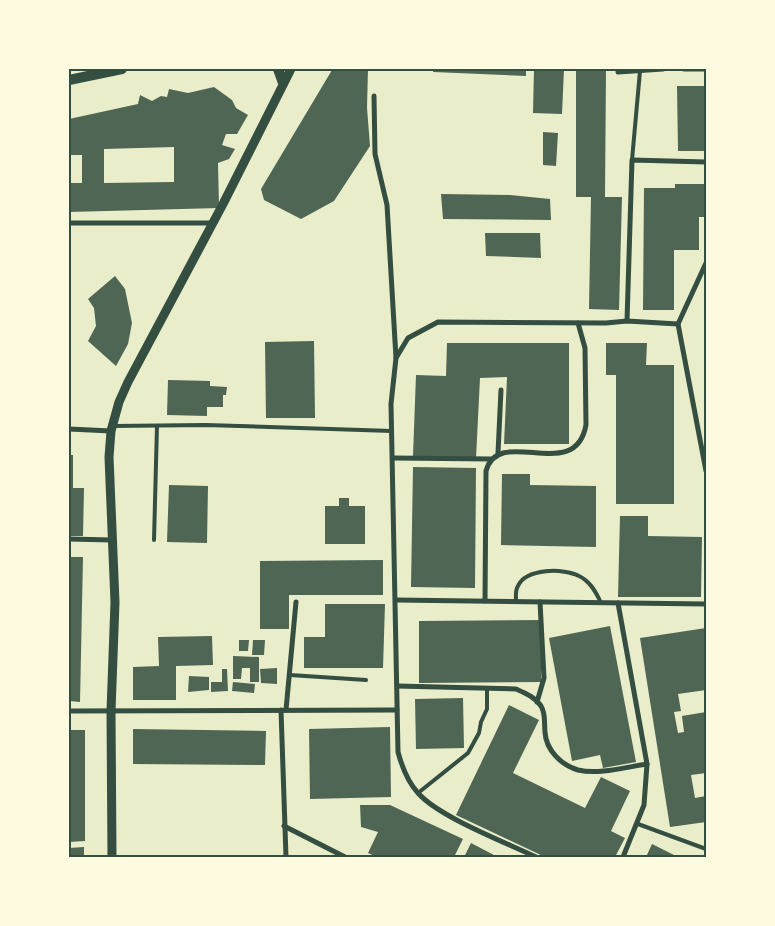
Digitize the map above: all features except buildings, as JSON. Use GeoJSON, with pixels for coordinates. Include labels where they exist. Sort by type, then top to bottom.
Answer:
{"type":"FeatureCollection","features":[{"type":"Feature","properties":{"kind":"main road"},"geometry":{"type":"LineString","coordinates":[[69,80],[122,69]]}},
{"type":"Feature","properties":{"kind":"main road"},"geometry":{"type":"LineString","coordinates":[[278,69],[283,83]]}},
{"type":"Feature","properties":{"kind":"street"},"geometry":{"type":"LineString","coordinates":[[112,857],[111,711],[115,602],[109,457],[111,428],[128,382],[213,223],[291,69]]}},
{"type":"Feature","properties":{"kind":"street"},"geometry":{"type":"LineString","coordinates":[[618,72],[662,69]]}},
{"type":"Feature","properties":{"kind":"street"},"geometry":{"type":"LineString","coordinates":[[684,69],[706,69]]}},
{"type":"Feature","properties":{"kind":"street"},"geometry":{"type":"LineString","coordinates":[[374,96],[375,154],[386,205],[396,358],[391,404],[398,752],[407,778],[418,793],[449,815],[536,857]]}},
{"type":"Feature","properties":{"kind":"street"},"geometry":{"type":"LineString","coordinates":[[627,321],[632,160],[706,162]]}},
{"type":"Feature","properties":{"kind":"street"},"geometry":{"type":"LineString","coordinates":[[69,223],[213,223]]}},
{"type":"Feature","properties":{"kind":"street"},"geometry":{"type":"LineString","coordinates":[[706,263],[678,324],[706,471]]}},
{"type":"Feature","properties":{"kind":"street"},"geometry":{"type":"LineString","coordinates":[[396,358],[408,338],[438,322],[606,323],[627,321],[678,324]]}},
{"type":"Feature","properties":{"kind":"street"},"geometry":{"type":"LineString","coordinates":[[485,600],[486,471],[491,459],[498,453],[562,453],[578,445],[583,437],[586,425],[584,348],[578,322]]}},
{"type":"Feature","properties":{"kind":"street"},"geometry":{"type":"LineString","coordinates":[[498,453],[500,390]]}},
{"type":"Feature","properties":{"kind":"street"},"geometry":{"type":"LineString","coordinates":[[69,429],[111,428]]}},
{"type":"Feature","properties":{"kind":"street"},"geometry":{"type":"LineString","coordinates":[[393,458],[491,459]]}},
{"type":"Feature","properties":{"kind":"street"},"geometry":{"type":"LineString","coordinates":[[69,539],[112,540]]}},
{"type":"Feature","properties":{"kind":"street"},"geometry":{"type":"LineString","coordinates":[[396,600],[706,604]]}},
{"type":"Feature","properties":{"kind":"street"},"geometry":{"type":"LineString","coordinates":[[286,857],[283,710],[290,675],[296,602]]}},
{"type":"Feature","properties":{"kind":"street"},"geometry":{"type":"LineString","coordinates":[[537,702],[544,678],[540,602]]}},
{"type":"Feature","properties":{"kind":"street"},"geometry":{"type":"LineString","coordinates":[[618,603],[647,764],[644,805],[638,824],[622,857]]}},
{"type":"Feature","properties":{"kind":"street"},"geometry":{"type":"LineString","coordinates":[[397,686],[516,689],[528,694],[537,702],[544,714],[546,740],[550,750],[562,762],[578,770],[596,770],[647,764]]}},
{"type":"Feature","properties":{"kind":"street"},"geometry":{"type":"LineString","coordinates":[[69,711],[398,710]]}},
{"type":"Feature","properties":{"kind":"street"},"geometry":{"type":"LineString","coordinates":[[284,826],[346,857]]}},
{"type":"Feature","properties":{"kind":"lane"},"geometry":{"type":"LineString","coordinates":[[632,160],[640,71]]}},
{"type":"Feature","properties":{"kind":"lane"},"geometry":{"type":"LineString","coordinates":[[111,428],[157,426],[392,431]]}},
{"type":"Feature","properties":{"kind":"lane"},"geometry":{"type":"LineString","coordinates":[[154,540],[157,426]]}},
{"type":"Feature","properties":{"kind":"lane"},"geometry":{"type":"LineString","coordinates":[[516,601],[516,591],[524,578],[531,574],[550,572],[572,573],[581,576],[593,588],[601,603]]}},
{"type":"Feature","properties":{"kind":"lane"},"geometry":{"type":"LineString","coordinates":[[290,675],[366,680]]}},
{"type":"Feature","properties":{"kind":"lane"},"geometry":{"type":"LineString","coordinates":[[418,793],[468,753],[479,733],[481,722],[487,709],[487,688]]}},
{"type":"Feature","properties":{"kind":"lane"},"geometry":{"type":"LineString","coordinates":[[638,824],[706,849]]}}]}
